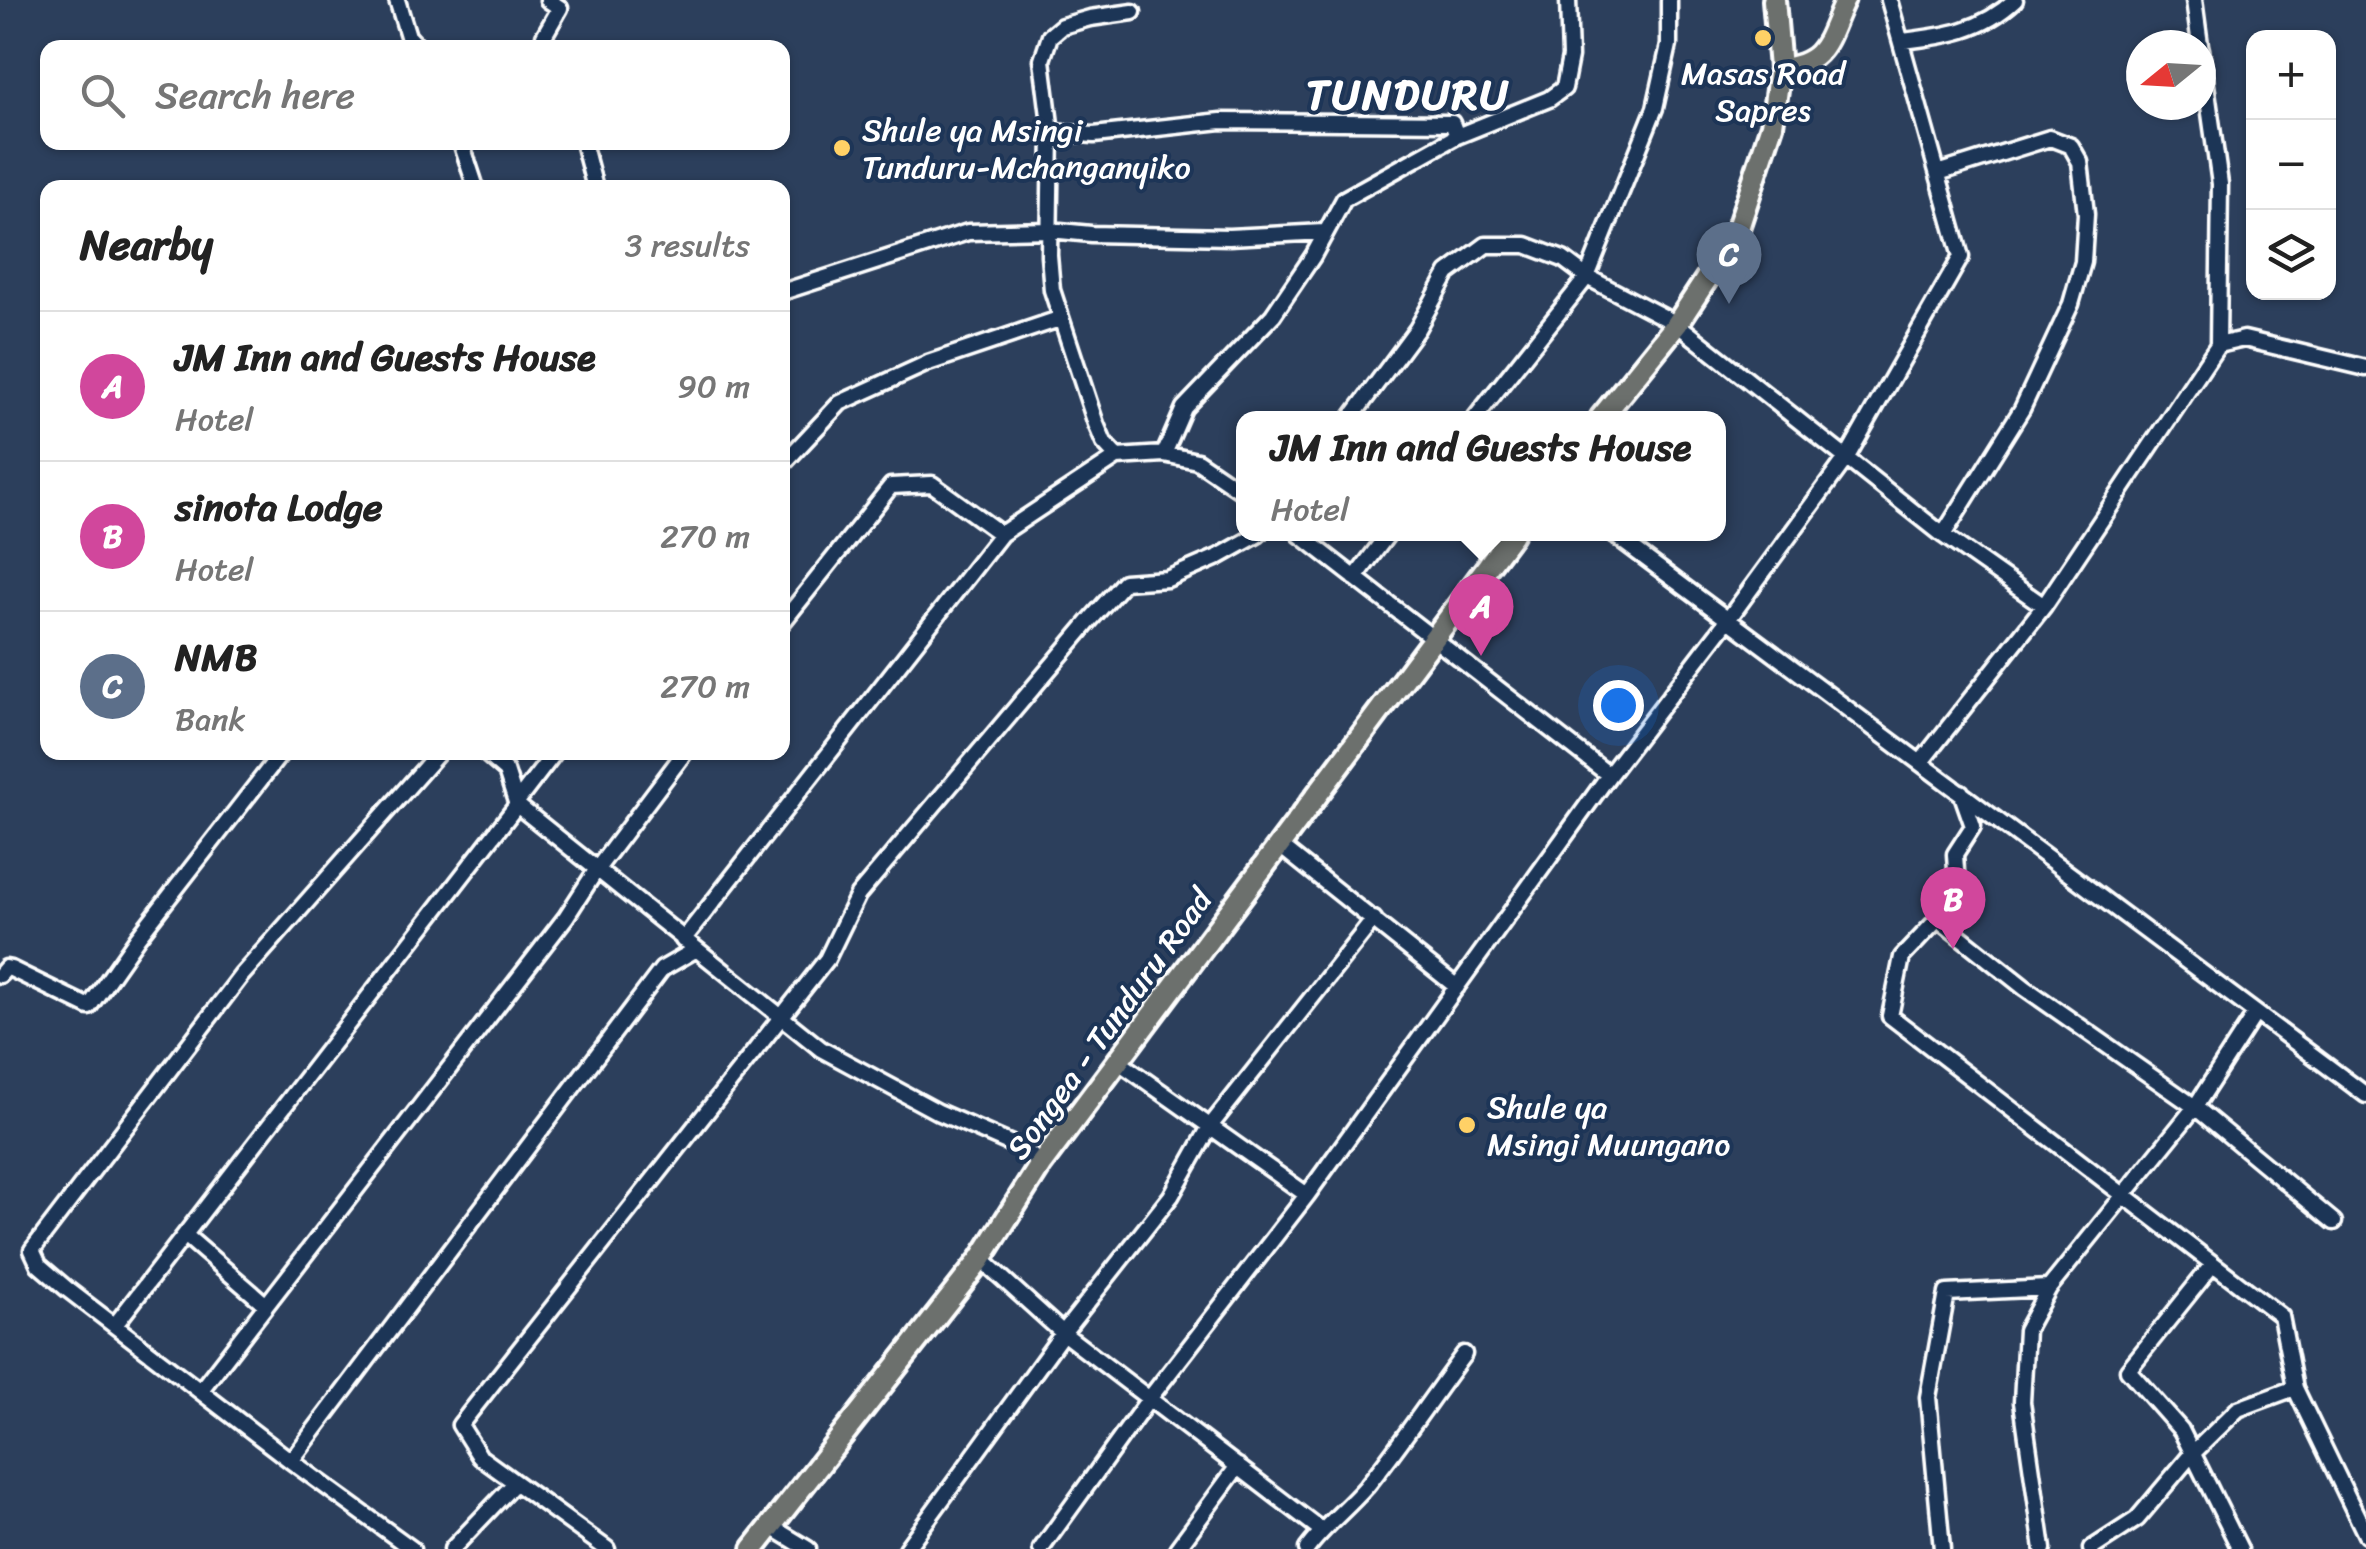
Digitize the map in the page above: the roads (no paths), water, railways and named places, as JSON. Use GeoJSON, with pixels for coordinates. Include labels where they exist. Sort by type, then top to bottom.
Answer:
{"type":"FeatureCollection","features":[{"type":"Feature","properties":{"kind":"highway"},"geometry":{"type":"LineString","coordinates":[[1607,411],[1677,324],[1736,234],[1772,125],[1780,68],[1774,0]]}},
{"type":"Feature","properties":{"kind":"highway","name":"Songea - Tunduru Road"},"geometry":{"type":"LineString","coordinates":[[753,1549],[981,1259],[1041,1164],[1507,541]]}},
{"type":"Feature","properties":{"kind":"main road"},"geometry":{"type":"LineString","coordinates":[[1780,68],[1804,66],[1820,54],[1845,0]]}},
{"type":"Feature","properties":{"kind":"street"},"geometry":{"type":"LineString","coordinates":[[396,0],[412,40]]}},
{"type":"Feature","properties":{"kind":"street"},"geometry":{"type":"LineString","coordinates":[[546,40],[544,36],[560,8],[548,0]]}},
{"type":"Feature","properties":{"kind":"street"},"geometry":{"type":"LineString","coordinates":[[1164,454],[1184,408],[1273,315],[1313,256],[1344,199],[1457,136],[1549,99],[1564,88],[1570,57],[1568,0]]}},
{"type":"Feature","properties":{"kind":"street"},"geometry":{"type":"LineString","coordinates":[[1481,411],[1587,276],[1655,108],[1669,45],[1669,0]]}},
{"type":"Feature","properties":{"kind":"street"},"geometry":{"type":"LineString","coordinates":[[1041,1549],[1149,1399],[1307,1195],[1609,775],[1728,621],[1846,456],[1961,257],[1889,0]]}},
{"type":"Feature","properties":{"kind":"street"},"geometry":{"type":"LineString","coordinates":[[1902,41],[1954,34],[1994,19],[2014,0]]}},
{"type":"Feature","properties":{"kind":"street"},"geometry":{"type":"LineString","coordinates":[[2194,0],[2198,30]]}},
{"type":"Feature","properties":{"kind":"street"},"geometry":{"type":"LineString","coordinates":[[1117,457],[1096,424],[1052,290],[1050,132],[1042,60],[1050,36],[1062,26],[1133,12]]}},
{"type":"Feature","properties":{"kind":"street"},"geometry":{"type":"LineString","coordinates":[[1921,762],[2044,606],[2218,345],[2220,184],[2211,120]]}},
{"type":"Feature","properties":{"kind":"street"},"geometry":{"type":"LineString","coordinates":[[1050,132],[1094,135],[1221,121],[1396,122],[1452,123],[1457,136]]}},
{"type":"Feature","properties":{"kind":"street"},"geometry":{"type":"LineString","coordinates":[[1938,172],[2050,138],[2071,146],[2080,162],[2086,214],[2084,262],[2071,304],[2022,409],[1942,535]]}},
{"type":"Feature","properties":{"kind":"street"},"geometry":{"type":"LineString","coordinates":[[463,150],[473,180]]}},
{"type":"Feature","properties":{"kind":"street"},"geometry":{"type":"LineString","coordinates":[[584,150],[593,180]]}},
{"type":"Feature","properties":{"kind":"street"},"geometry":{"type":"LineString","coordinates":[[790,289],[968,232],[1050,230],[1229,237],[1324,232]]}},
{"type":"Feature","properties":{"kind":"street"},"geometry":{"type":"LineString","coordinates":[[1356,411],[1418,329],[1448,273],[1486,246],[1526,245],[1563,259],[1677,324],[1942,535],[2044,606]]}},
{"type":"Feature","properties":{"kind":"street"},"geometry":{"type":"LineString","coordinates":[[790,456],[840,403],[928,363],[1060,319]]}},
{"type":"Feature","properties":{"kind":"street"},"geometry":{"type":"LineString","coordinates":[[2218,345],[2244,339],[2366,368]]}},
{"type":"Feature","properties":{"kind":"street"},"geometry":{"type":"LineString","coordinates":[[291,1461],[662,969],[689,945],[1001,534],[1117,457],[1164,454],[1197,462],[1236,488]]}},
{"type":"Feature","properties":{"kind":"street"},"geometry":{"type":"LineString","coordinates":[[790,613],[892,486],[932,484],[1001,534]]}},
{"type":"Feature","properties":{"kind":"street"},"geometry":{"type":"LineString","coordinates":[[603,1548],[480,1457],[460,1425],[827,959],[858,895],[954,784],[990,735],[1124,582],[1167,578],[1247,541]]}},
{"type":"Feature","properties":{"kind":"street"},"geometry":{"type":"LineString","coordinates":[[1308,541],[1609,775]]}},
{"type":"Feature","properties":{"kind":"street"},"geometry":{"type":"LineString","coordinates":[[1354,578],[1383,541]]}},
{"type":"Feature","properties":{"kind":"street"},"geometry":{"type":"LineString","coordinates":[[1621,541],[2366,1096]]}},
{"type":"Feature","properties":{"kind":"street"},"geometry":{"type":"LineString","coordinates":[[0,976],[10,968],[89,1007],[138,936],[276,760]]}},
{"type":"Feature","properties":{"kind":"street"},"geometry":{"type":"LineString","coordinates":[[412,1549],[38,1266],[32,1250],[241,976],[432,760]]}},
{"type":"Feature","properties":{"kind":"street"},"geometry":{"type":"LineString","coordinates":[[493,760],[506,771],[516,804],[822,1049],[938,1112],[1023,1148],[1041,1164]]}},
{"type":"Feature","properties":{"kind":"street"},"geometry":{"type":"LineString","coordinates":[[115,1325],[549,760]]}},
{"type":"Feature","properties":{"kind":"street"},"geometry":{"type":"LineString","coordinates":[[200,1391],[566,916],[678,760]]}},
{"type":"Feature","properties":{"kind":"street"},"geometry":{"type":"LineString","coordinates":[[1961,792],[1973,826],[1956,854],[1958,904],[1902,957],[1890,1016],[2281,1316],[2295,1388],[2366,1536]]}},
{"type":"Feature","properties":{"kind":"street"},"geometry":{"type":"LineString","coordinates":[[1279,846],[1457,987]]}},
{"type":"Feature","properties":{"kind":"street"},"geometry":{"type":"LineString","coordinates":[[906,1549],[1064,1333],[1172,1196],[1211,1125],[1374,919]]}},
{"type":"Feature","properties":{"kind":"street"},"geometry":{"type":"LineString","coordinates":[[1938,919],[2024,988],[2195,1107],[2334,1222]]}},
{"type":"Feature","properties":{"kind":"street"},"geometry":{"type":"LineString","coordinates":[[2043,1549],[2022,1402],[2026,1330],[2049,1288],[2195,1107],[2255,1014]]}},
{"type":"Feature","properties":{"kind":"street"},"geometry":{"type":"LineString","coordinates":[[1119,1062],[1307,1195]]}},
{"type":"Feature","properties":{"kind":"street"},"geometry":{"type":"LineString","coordinates":[[184,1235],[266,1305]]}},
{"type":"Feature","properties":{"kind":"street"},"geometry":{"type":"LineString","coordinates":[[981,1259],[1064,1333],[1321,1530]]}},
{"type":"Feature","properties":{"kind":"street"},"geometry":{"type":"LineString","coordinates":[[2213,1264],[2128,1370],[2181,1430],[2190,1456],[2240,1549]]}},
{"type":"Feature","properties":{"kind":"street"},"geometry":{"type":"LineString","coordinates":[[1942,1549],[1928,1396],[1947,1293],[2049,1288]]}},
{"type":"Feature","properties":{"kind":"street"},"geometry":{"type":"LineString","coordinates":[[1307,1549],[1370,1482],[1464,1354]]}},
{"type":"Feature","properties":{"kind":"street"},"geometry":{"type":"LineString","coordinates":[[2092,1549],[2137,1518],[2190,1456],[2238,1409],[2295,1388]]}},
{"type":"Feature","properties":{"kind":"street"},"geometry":{"type":"LineString","coordinates":[[1177,1549],[1238,1466]]}},
{"type":"Feature","properties":{"kind":"street"},"geometry":{"type":"LineString","coordinates":[[452,1549],[515,1482]]}},
{"type":"Feature","properties":{"kind":"street"},"geometry":{"type":"LineString","coordinates":[[770,1526],[808,1549]]}},
{"type":"Feature","properties":{"kind":"place","name":"Masas Road Sapres"},"geometry":{"type":"Point","coordinates":[1763,38]}},
{"type":"Feature","properties":{"kind":"place","name":"Shule ya Msingi Tunduru-Mchanganyiko"},"geometry":{"type":"Point","coordinates":[842,148]}},
{"type":"Feature","properties":{"kind":"place","name":"NMB"},"geometry":{"type":"Point","coordinates":[1729,304]}},
{"type":"Feature","properties":{"kind":"place","name":"JM Inn and Guests House"},"geometry":{"type":"Point","coordinates":[1481,656]}},
{"type":"Feature","properties":{"kind":"place","name":"sinota Lodge"},"geometry":{"type":"Point","coordinates":[1953,949]}},
{"type":"Feature","properties":{"kind":"place","name":"Shule ya Msingi Muungano"},"geometry":{"type":"Point","coordinates":[1467,1125]}},
{"type":"Feature","properties":{"kind":"district","name":"TUNDURU"},"geometry":{"type":"Point","coordinates":[1408,94]}}]}
